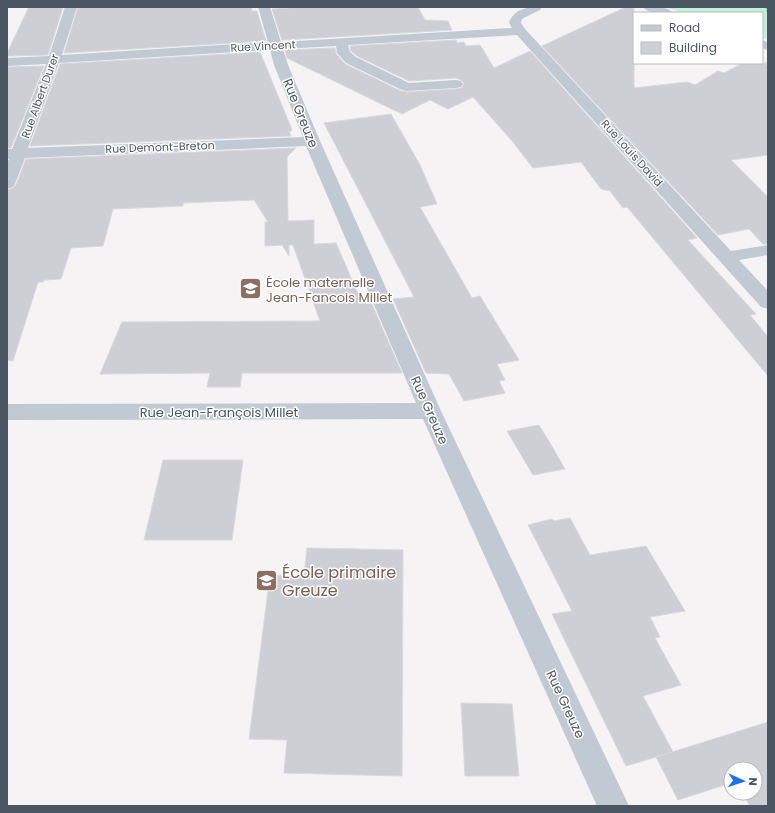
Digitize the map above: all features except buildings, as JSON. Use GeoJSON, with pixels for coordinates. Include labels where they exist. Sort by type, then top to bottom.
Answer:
{"type":"FeatureCollection","features":[{"type":"Feature","properties":{"kind":"street","name":"Rue Albert Durer"},"geometry":{"type":"LineString","coordinates":[[7,184],[13,153],[54,59],[71,7]]}},
{"type":"Feature","properties":{"kind":"street","name":"Rue Greuze"},"geometry":{"type":"LineString","coordinates":[[265,7],[275,45],[312,141],[430,412],[613,806]]}},
{"type":"Feature","properties":{"kind":"street"},"geometry":{"type":"LineString","coordinates":[[520,31],[516,23],[517,17],[536,7]]}},
{"type":"Feature","properties":{"kind":"street"},"geometry":{"type":"LineString","coordinates":[[649,7],[664,12]]}},
{"type":"Feature","properties":{"kind":"street","name":"Rue Vincent"},"geometry":{"type":"LineString","coordinates":[[7,62],[520,31]]}},
{"type":"Feature","properties":{"kind":"street","name":"Rue Louis David"},"geometry":{"type":"LineString","coordinates":[[520,31],[768,303]]}},
{"type":"Feature","properties":{"kind":"street"},"geometry":{"type":"LineString","coordinates":[[341,41],[344,53],[351,60],[407,88],[456,84]]}},
{"type":"Feature","properties":{"kind":"street","name":"Rue Demont-Breton"},"geometry":{"type":"LineString","coordinates":[[13,153],[312,141]]}},
{"type":"Feature","properties":{"kind":"street"},"geometry":{"type":"LineString","coordinates":[[726,257],[768,250]]}},
{"type":"Feature","properties":{"kind":"street","name":"Rue Jean-François Millet"},"geometry":{"type":"LineString","coordinates":[[7,412],[430,412]]}},
{"type":"Feature","properties":{"kind":"path"},"geometry":{"type":"LineString","coordinates":[[766,7],[768,15]]}},
{"type":"Feature","properties":{"kind":"green space"},"geometry":{"type":"Polygon","coordinates":[[[665,7],[768,7],[768,40],[763,38],[763,12],[681,12],[665,7]]]}},
{"type":"Feature","properties":{"kind":"place","name":"École maternelle Jean-Fancois Millet"},"geometry":{"type":"Point","coordinates":[250,289]}},
{"type":"Feature","properties":{"kind":"place","name":"École primaire Greuze"},"geometry":{"type":"Point","coordinates":[267,581]}}]}
